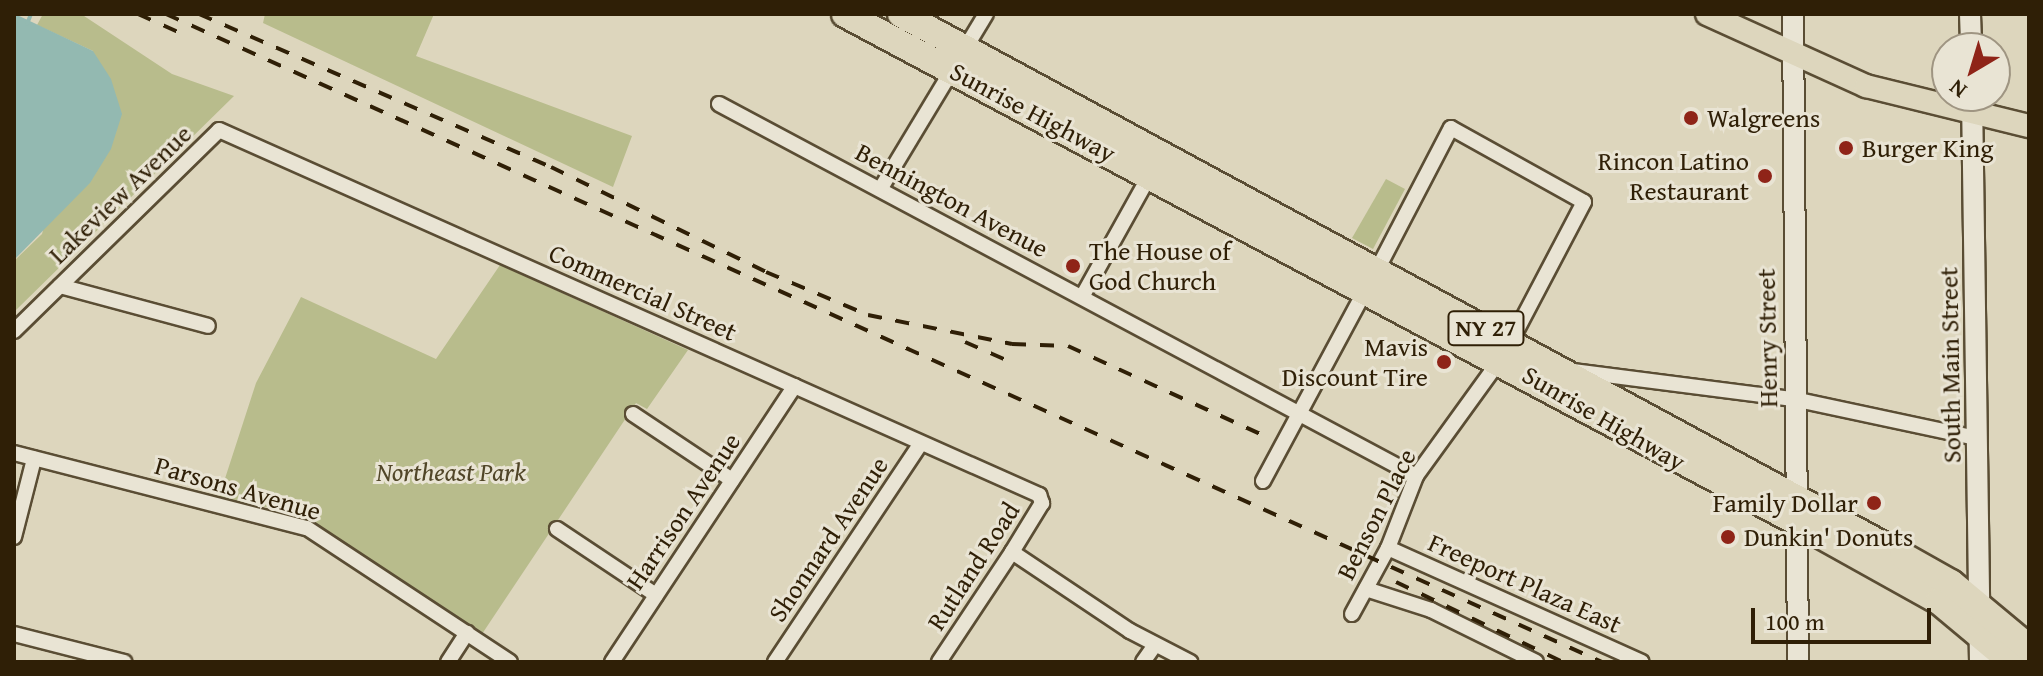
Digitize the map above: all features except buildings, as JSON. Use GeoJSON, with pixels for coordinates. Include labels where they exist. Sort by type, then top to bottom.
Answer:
{"type":"FeatureCollection","features":[{"type":"Feature","properties":{"kind":"highway","name":"Sunrise Highway"},"geometry":{"type":"LineString","coordinates":[[845,14],[959,58],[1155,166],[1506,350],[1796,510],[1951,583],[2029,648]]}},
{"type":"Feature","properties":{"kind":"highway","name":"Sunrise Highway"},"geometry":{"type":"LineString","coordinates":[[901,14],[959,58]]}},
{"type":"Feature","properties":{"kind":"highway","name":"Sunrise Highway"},"geometry":{"type":"LineString","coordinates":[[1506,350],[1563,370],[1796,510],[1939,601],[2012,662]]}},
{"type":"Feature","properties":{"kind":"main road"},"geometry":{"type":"LineString","coordinates":[[1707,14],[1790,55],[1866,86],[1931,96]]}},
{"type":"Feature","properties":{"kind":"main road","name":"Henry Street"},"geometry":{"type":"LineString","coordinates":[[1793,14],[1790,55],[1798,662]]}},
{"type":"Feature","properties":{"kind":"main road","name":"South Main Street"},"geometry":{"type":"LineString","coordinates":[[1973,112],[1980,662]]}},
{"type":"Feature","properties":{"kind":"main road"},"geometry":{"type":"LineString","coordinates":[[1995,112],[2029,126]]}},
{"type":"Feature","properties":{"kind":"street"},"geometry":{"type":"LineString","coordinates":[[881,188],[986,14]]}},
{"type":"Feature","properties":{"kind":"street","name":"Bennington Avenue"},"geometry":{"type":"LineString","coordinates":[[719,104],[1416,476]]}},
{"type":"Feature","properties":{"kind":"street","name":"Benson Place"},"geometry":{"type":"LineString","coordinates":[[1352,614],[1388,548],[1416,476],[1506,350],[1584,202],[1451,128],[1371,280]]}},
{"type":"Feature","properties":{"kind":"street","name":"Lakeview Avenue"},"geometry":{"type":"LineString","coordinates":[[14,331],[219,130],[227,134]]}},
{"type":"Feature","properties":{"kind":"street","name":"Commercial Street"},"geometry":{"type":"LineString","coordinates":[[227,134],[1039,495]]}},
{"type":"Feature","properties":{"kind":"street"},"geometry":{"type":"LineString","coordinates":[[1082,297],[1155,166]]}},
{"type":"Feature","properties":{"kind":"street"},"geometry":{"type":"LineString","coordinates":[[1263,481],[1371,280]]}},
{"type":"Feature","properties":{"kind":"street"},"geometry":{"type":"LineString","coordinates":[[60,286],[208,326]]}},
{"type":"Feature","properties":{"kind":"street"},"geometry":{"type":"LineString","coordinates":[[1563,370],[1794,399],[1976,438]]}},
{"type":"Feature","properties":{"kind":"street","name":"Harrison Avenue"},"geometry":{"type":"LineString","coordinates":[[612,662],[795,386]]}},
{"type":"Feature","properties":{"kind":"street"},"geometry":{"type":"LineString","coordinates":[[633,414],[732,480]]}},
{"type":"Feature","properties":{"kind":"street","name":"Shonnard Avenue"},"geometry":{"type":"LineString","coordinates":[[775,662],[921,443]]}},
{"type":"Feature","properties":{"kind":"street","name":"Parsons Avenue"},"geometry":{"type":"LineString","coordinates":[[14,453],[307,528],[510,662]]}},
{"type":"Feature","properties":{"kind":"street"},"geometry":{"type":"LineString","coordinates":[[14,537],[34,459]]}},
{"type":"Feature","properties":{"kind":"street","name":"Rutland Road"},"geometry":{"type":"LineString","coordinates":[[939,662],[1042,503],[1039,495]]}},
{"type":"Feature","properties":{"kind":"street"},"geometry":{"type":"LineString","coordinates":[[557,529],[656,595]]}},
{"type":"Feature","properties":{"kind":"street","name":"Freeport Plaza East"},"geometry":{"type":"LineString","coordinates":[[1388,548],[1642,662]]}},
{"type":"Feature","properties":{"kind":"street"},"geometry":{"type":"LineString","coordinates":[[1012,552],[1154,646],[1190,662]]}},
{"type":"Feature","properties":{"kind":"street"},"geometry":{"type":"LineString","coordinates":[[1366,589],[1431,610],[1536,662]]}},
{"type":"Feature","properties":{"kind":"street"},"geometry":{"type":"LineString","coordinates":[[448,662],[467,633]]}},
{"type":"Feature","properties":{"kind":"street"},"geometry":{"type":"LineString","coordinates":[[14,634],[124,662]]}},
{"type":"Feature","properties":{"kind":"street"},"geometry":{"type":"LineString","coordinates":[[1143,662],[1154,646]]}},
{"type":"Feature","properties":{"kind":"green space"},"geometry":{"type":"Polygon","coordinates":[[[43,14],[81,14],[172,74],[234,96],[14,312],[14,261],[42,234],[93,51],[37,25],[43,14]]]}},
{"type":"Feature","properties":{"kind":"green space"},"geometry":{"type":"Polygon","coordinates":[[[265,14],[434,14],[416,56],[632,136],[613,187],[263,23],[265,14]]]}},
{"type":"Feature","properties":{"kind":"green space"},"geometry":{"type":"Polygon","coordinates":[[[1386,179],[1405,189],[1373,249],[1352,238],[1386,179]]]}},
{"type":"Feature","properties":{"kind":"green space","name":"Northeast Park"},"geometry":{"type":"Polygon","coordinates":[[[500,265],[688,350],[647,409],[636,403],[482,634],[298,514],[219,497],[256,383],[301,297],[436,359],[500,265]]]}},
{"type":"Feature","properties":{"kind":"water"},"geometry":{"type":"Polygon","coordinates":[[[15,14],[93,51],[111,79],[122,114],[111,149],[90,183],[14,260],[15,14]]]}},
{"type":"Feature","properties":{"kind":"waterway"},"geometry":{"type":"LineString","coordinates":[[27,24],[31,14]]}},
{"type":"Feature","properties":{"kind":"railway"},"geometry":{"type":"LineString","coordinates":[[138,14],[178,32]]}},
{"type":"Feature","properties":{"kind":"railway"},"geometry":{"type":"LineString","coordinates":[[166,14],[1602,662]]}},
{"type":"Feature","properties":{"kind":"railway"},"geometry":{"type":"LineString","coordinates":[[199,14],[551,167],[766,272],[868,315],[1012,344],[1068,346],[1262,435]]}},
{"type":"Feature","properties":{"kind":"railway"},"geometry":{"type":"LineString","coordinates":[[965,342],[1004,359]]}},
{"type":"Feature","properties":{"kind":"railway"},"geometry":{"type":"LineString","coordinates":[[1396,582],[1563,662]]}},
{"type":"Feature","properties":{"kind":"place","name":"Walgreens"},"geometry":{"type":"Point","coordinates":[1691,118]}},
{"type":"Feature","properties":{"kind":"place","name":"Burger King"},"geometry":{"type":"Point","coordinates":[1846,148]}},
{"type":"Feature","properties":{"kind":"place","name":"Rincon Latino Restaurant"},"geometry":{"type":"Point","coordinates":[1765,176]}},
{"type":"Feature","properties":{"kind":"place","name":"The House of God Church"},"geometry":{"type":"Point","coordinates":[1073,266]}},
{"type":"Feature","properties":{"kind":"place","name":"Mavis Discount Tire"},"geometry":{"type":"Point","coordinates":[1444,362]}},
{"type":"Feature","properties":{"kind":"place","name":"Family Dollar"},"geometry":{"type":"Point","coordinates":[1874,503]}},
{"type":"Feature","properties":{"kind":"place","name":"Dunkin' Donuts"},"geometry":{"type":"Point","coordinates":[1728,537]}}]}
